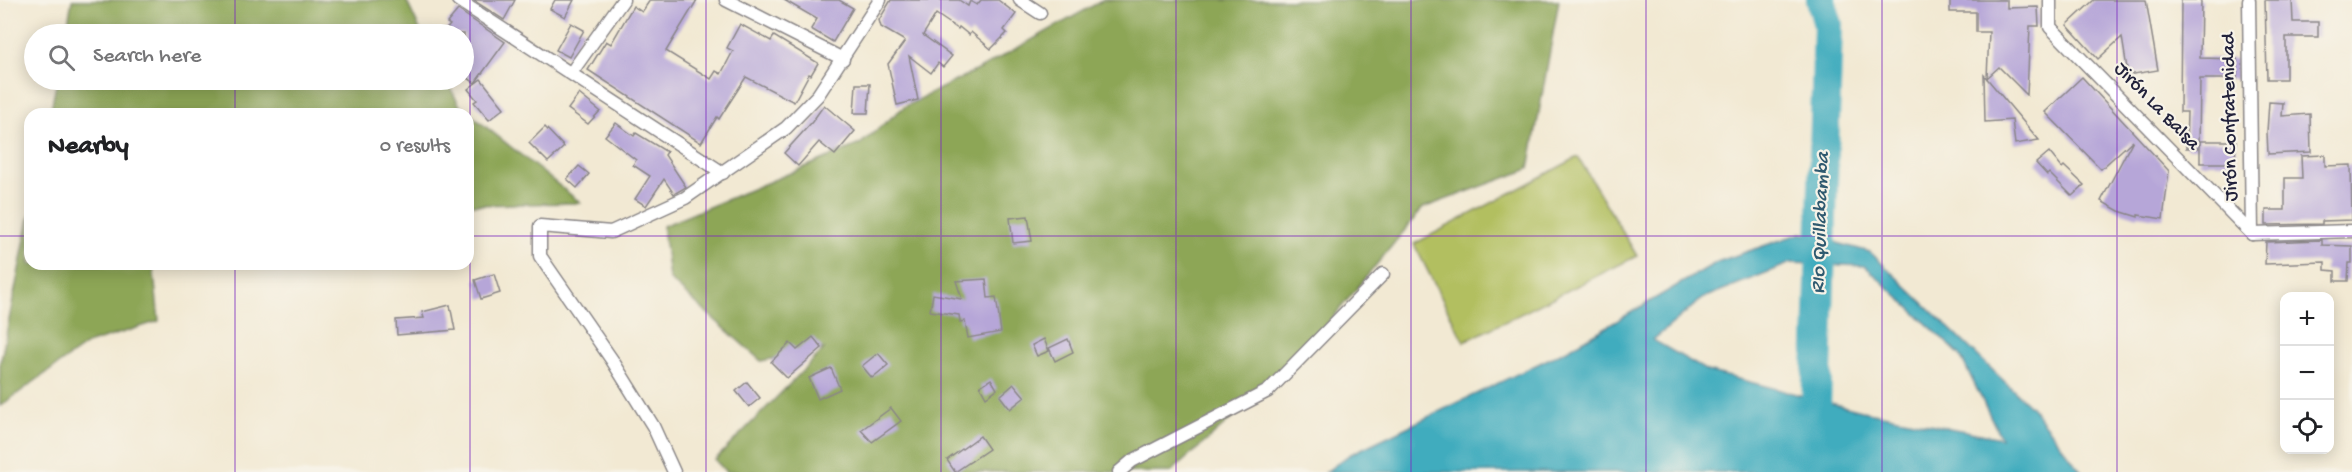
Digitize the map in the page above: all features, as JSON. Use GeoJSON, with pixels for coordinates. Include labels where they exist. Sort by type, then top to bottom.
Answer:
{"type":"FeatureCollection","features":[{"type":"Feature","properties":{"kind":"street"},"geometry":{"type":"LineString","coordinates":[[458,0],[723,172]]}},
{"type":"Feature","properties":{"kind":"street"},"geometry":{"type":"LineString","coordinates":[[571,74],[623,0]]}},
{"type":"Feature","properties":{"kind":"street"},"geometry":{"type":"LineString","coordinates":[[726,0],[843,59]]}},
{"type":"Feature","properties":{"kind":"street"},"geometry":{"type":"LineString","coordinates":[[674,472],[653,426],[612,360],[540,256],[540,226],[610,232],[685,198],[786,128],[818,95],[880,0]]}},
{"type":"Feature","properties":{"kind":"street"},"geometry":{"type":"LineString","coordinates":[[1020,0],[1040,13]]}},
{"type":"Feature","properties":{"kind":"street","name":"Jirón La Balsa"},"geometry":{"type":"LineString","coordinates":[[2050,0],[2050,27],[2252,234]]}},
{"type":"Feature","properties":{"kind":"street","name":"Jirón Confratenidad"},"geometry":{"type":"LineString","coordinates":[[2249,0],[2252,234]]}},
{"type":"Feature","properties":{"kind":"street"},"geometry":{"type":"LineString","coordinates":[[2252,234],[2352,231]]}},
{"type":"Feature","properties":{"kind":"street"},"geometry":{"type":"LineString","coordinates":[[1119,472],[1132,461],[1268,391],[1383,274]]}},
{"type":"Feature","properties":{"kind":"green space"},"geometry":{"type":"Polygon","coordinates":[[[72,0],[406,0],[417,24],[68,24],[72,0]]]}},
{"type":"Feature","properties":{"kind":"green space"},"geometry":{"type":"Polygon","coordinates":[[[1103,0],[1559,0],[1529,169],[1423,208],[1297,361],[1171,472],[726,472],[715,460],[824,349],[761,361],[669,279],[663,226],[860,144],[904,107],[983,67],[1103,0]]]}},
{"type":"Feature","properties":{"kind":"green space"},"geometry":{"type":"Polygon","coordinates":[[[55,90],[451,90],[462,108],[51,108],[55,90]]]}},
{"type":"Feature","properties":{"kind":"green space"},"geometry":{"type":"Polygon","coordinates":[[[474,117],[581,203],[474,205],[474,117]]]}},
{"type":"Feature","properties":{"kind":"green space"},"geometry":{"type":"Polygon","coordinates":[[[1578,157],[1637,256],[1464,342],[1414,244],[1578,157]]]}},
{"type":"Feature","properties":{"kind":"green space"},"geometry":{"type":"Polygon","coordinates":[[[24,244],[24,270],[154,270],[159,321],[87,344],[0,406],[0,365],[24,244]]]}},
{"type":"Feature","properties":{"kind":"water"},"geometry":{"type":"Polygon","coordinates":[[[1801,233],[1870,252],[2032,408],[2082,472],[1326,472],[1349,455],[1569,349],[1717,262],[1801,233]],[[1791,263],[1703,298],[1653,340],[1707,371],[1862,411],[2001,438],[1960,355],[1865,266],[1791,263]]]}},
{"type":"Feature","properties":{"kind":"building"},"geometry":{"type":"Polygon","coordinates":[[[473,0],[515,0],[504,20],[473,0]]]}},
{"type":"Feature","properties":{"kind":"building"},"geometry":{"type":"Polygon","coordinates":[[[555,0],[574,0],[565,17],[550,9],[555,0]]]}},
{"type":"Feature","properties":{"kind":"building"},"geometry":{"type":"Polygon","coordinates":[[[650,0],[697,0],[666,51],[711,79],[716,71],[721,74],[733,51],[727,48],[740,24],[771,41],[774,36],[818,63],[811,75],[809,74],[794,102],[746,77],[701,143],[588,70],[606,41],[611,44],[633,6],[642,12],[650,0]]]}},
{"type":"Feature","properties":{"kind":"building"},"geometry":{"type":"Polygon","coordinates":[[[784,0],[839,0],[853,8],[833,42],[811,29],[817,19],[784,0]]]}},
{"type":"Feature","properties":{"kind":"building"},"geometry":{"type":"Polygon","coordinates":[[[891,0],[959,0],[968,6],[970,1],[977,5],[981,0],[998,0],[1016,14],[1004,30],[1007,33],[991,49],[971,32],[969,35],[936,14],[923,35],[952,56],[943,67],[938,63],[931,73],[909,56],[918,100],[897,105],[888,64],[905,41],[881,27],[879,20],[891,0]]]}},
{"type":"Feature","properties":{"kind":"building"},"geometry":{"type":"Polygon","coordinates":[[[1950,0],[2007,0],[2007,8],[2038,7],[2039,26],[2030,26],[2027,95],[1999,67],[1987,78],[1989,32],[1976,32],[1976,12],[1950,12],[1950,0]]]}},
{"type":"Feature","properties":{"kind":"building"},"geometry":{"type":"Polygon","coordinates":[[[2094,0],[2146,0],[2158,70],[2128,75],[2122,37],[2098,59],[2067,25],[2094,0]]]}},
{"type":"Feature","properties":{"kind":"building"},"geometry":{"type":"Polygon","coordinates":[[[2181,0],[2201,0],[2200,58],[2237,59],[2237,79],[2200,79],[2199,148],[2186,148],[2187,112],[2180,112],[2181,0]]]}},
{"type":"Feature","properties":{"kind":"building"},"geometry":{"type":"Polygon","coordinates":[[[2265,0],[2292,0],[2293,22],[2318,22],[2318,37],[2286,37],[2286,79],[2267,79],[2265,0]]]}},
{"type":"Feature","properties":{"kind":"building"},"geometry":{"type":"Polygon","coordinates":[[[458,10],[505,42],[475,83],[474,24],[447,23],[458,10]]]}},
{"type":"Feature","properties":{"kind":"building"},"geometry":{"type":"Polygon","coordinates":[[[571,23],[584,30],[569,57],[556,50],[571,23]]]}},
{"type":"Feature","properties":{"kind":"building"},"geometry":{"type":"Polygon","coordinates":[[[1984,75],[2039,140],[2015,144],[2012,120],[1985,122],[1984,75]]]}},
{"type":"Feature","properties":{"kind":"building"},"geometry":{"type":"Polygon","coordinates":[[[2082,77],[2169,171],[2163,219],[2138,215],[2138,217],[2119,211],[2101,201],[2133,140],[2101,169],[2045,112],[2082,77]]]}},
{"type":"Feature","properties":{"kind":"building"},"geometry":{"type":"Polygon","coordinates":[[[481,79],[504,108],[489,120],[474,102],[477,100],[469,90],[474,90],[474,84],[481,79]]]}},
{"type":"Feature","properties":{"kind":"building"},"geometry":{"type":"Polygon","coordinates":[[[856,84],[870,84],[868,113],[854,113],[856,84]]]}},
{"type":"Feature","properties":{"kind":"building"},"geometry":{"type":"Polygon","coordinates":[[[579,94],[600,111],[588,124],[568,109],[579,94]]]}},
{"type":"Feature","properties":{"kind":"building"},"geometry":{"type":"Polygon","coordinates":[[[2269,102],[2283,103],[2282,116],[2310,114],[2311,152],[2268,154],[2269,102]]]}},
{"type":"Feature","properties":{"kind":"building"},"geometry":{"type":"Polygon","coordinates":[[[824,105],[855,131],[835,155],[819,142],[798,166],[784,153],[824,105]]]}},
{"type":"Feature","properties":{"kind":"building"},"geometry":{"type":"Polygon","coordinates":[[[616,123],[634,136],[636,133],[667,152],[665,155],[686,187],[674,194],[664,179],[646,206],[635,199],[650,176],[633,165],[636,160],[605,136],[616,123]]]}},
{"type":"Feature","properties":{"kind":"building"},"geometry":{"type":"Polygon","coordinates":[[[545,127],[564,147],[548,162],[529,143],[545,127]]]}},
{"type":"Feature","properties":{"kind":"building"},"geometry":{"type":"Polygon","coordinates":[[[2200,141],[2236,141],[2235,163],[2200,163],[2200,141]]]}},
{"type":"Feature","properties":{"kind":"building"},"geometry":{"type":"Polygon","coordinates":[[[2049,152],[2062,168],[2064,166],[2084,185],[2072,196],[2036,163],[2049,152]]]}},
{"type":"Feature","properties":{"kind":"building"},"geometry":{"type":"Polygon","coordinates":[[[2325,155],[2325,166],[2351,165],[2352,220],[2322,221],[2322,224],[2266,225],[2266,210],[2285,210],[2285,178],[2302,178],[2301,156],[2325,155]]]}},
{"type":"Feature","properties":{"kind":"building"},"geometry":{"type":"Polygon","coordinates":[[[579,166],[589,174],[577,188],[567,179],[579,166]]]}},
{"type":"Feature","properties":{"kind":"building"},"geometry":{"type":"Polygon","coordinates":[[[1028,216],[1032,241],[1013,243],[1010,218],[1028,216]]]}},
{"type":"Feature","properties":{"kind":"building"},"geometry":{"type":"Polygon","coordinates":[[[2322,240],[2322,245],[2352,246],[2352,263],[2349,263],[2348,281],[2335,281],[2335,271],[2325,270],[2325,262],[2265,264],[2266,242],[2322,240]]]}},
{"type":"Feature","properties":{"kind":"building"},"geometry":{"type":"Polygon","coordinates":[[[494,274],[500,293],[481,299],[475,280],[494,274]]]}},
{"type":"Feature","properties":{"kind":"building"},"geometry":{"type":"Polygon","coordinates":[[[986,279],[988,298],[996,297],[1001,332],[968,338],[965,321],[960,322],[959,315],[930,311],[933,294],[962,299],[956,281],[986,279]]]}},
{"type":"Feature","properties":{"kind":"building"},"geometry":{"type":"Polygon","coordinates":[[[450,305],[455,330],[397,335],[396,320],[424,318],[422,312],[450,305]]]}},
{"type":"Feature","properties":{"kind":"building"},"geometry":{"type":"Polygon","coordinates":[[[813,337],[822,348],[787,378],[771,362],[790,343],[797,350],[813,337]]]}},
{"type":"Feature","properties":{"kind":"building"},"geometry":{"type":"Polygon","coordinates":[[[1044,339],[1049,351],[1037,356],[1032,345],[1044,339]]]}},
{"type":"Feature","properties":{"kind":"building"},"geometry":{"type":"Polygon","coordinates":[[[1068,339],[1073,352],[1055,361],[1049,348],[1068,339]]]}},
{"type":"Feature","properties":{"kind":"building"},"geometry":{"type":"Polygon","coordinates":[[[878,353],[888,365],[872,378],[862,366],[878,353]]]}},
{"type":"Feature","properties":{"kind":"building"},"geometry":{"type":"Polygon","coordinates":[[[831,368],[840,389],[818,399],[809,378],[831,368]]]}},
{"type":"Feature","properties":{"kind":"building"},"geometry":{"type":"Polygon","coordinates":[[[991,379],[997,389],[986,397],[980,386],[991,379]]]}},
{"type":"Feature","properties":{"kind":"building"},"geometry":{"type":"Polygon","coordinates":[[[747,382],[760,398],[749,407],[736,391],[747,382]]]}},
{"type":"Feature","properties":{"kind":"building"},"geometry":{"type":"Polygon","coordinates":[[[1014,384],[1025,397],[1010,409],[1000,396],[1014,384]]]}},
{"type":"Feature","properties":{"kind":"building"},"geometry":{"type":"Polygon","coordinates":[[[891,408],[901,421],[872,442],[861,430],[891,408]]]}},
{"type":"Feature","properties":{"kind":"building"},"geometry":{"type":"Polygon","coordinates":[[[980,436],[989,449],[955,472],[947,460],[980,436]]]}},
{"type":"Feature","properties":{"kind":"waterway","name":"RIo Quillabamba"},"geometry":{"type":"LineString","coordinates":[[1815,440],[1828,25],[1821,0]]}}]}
